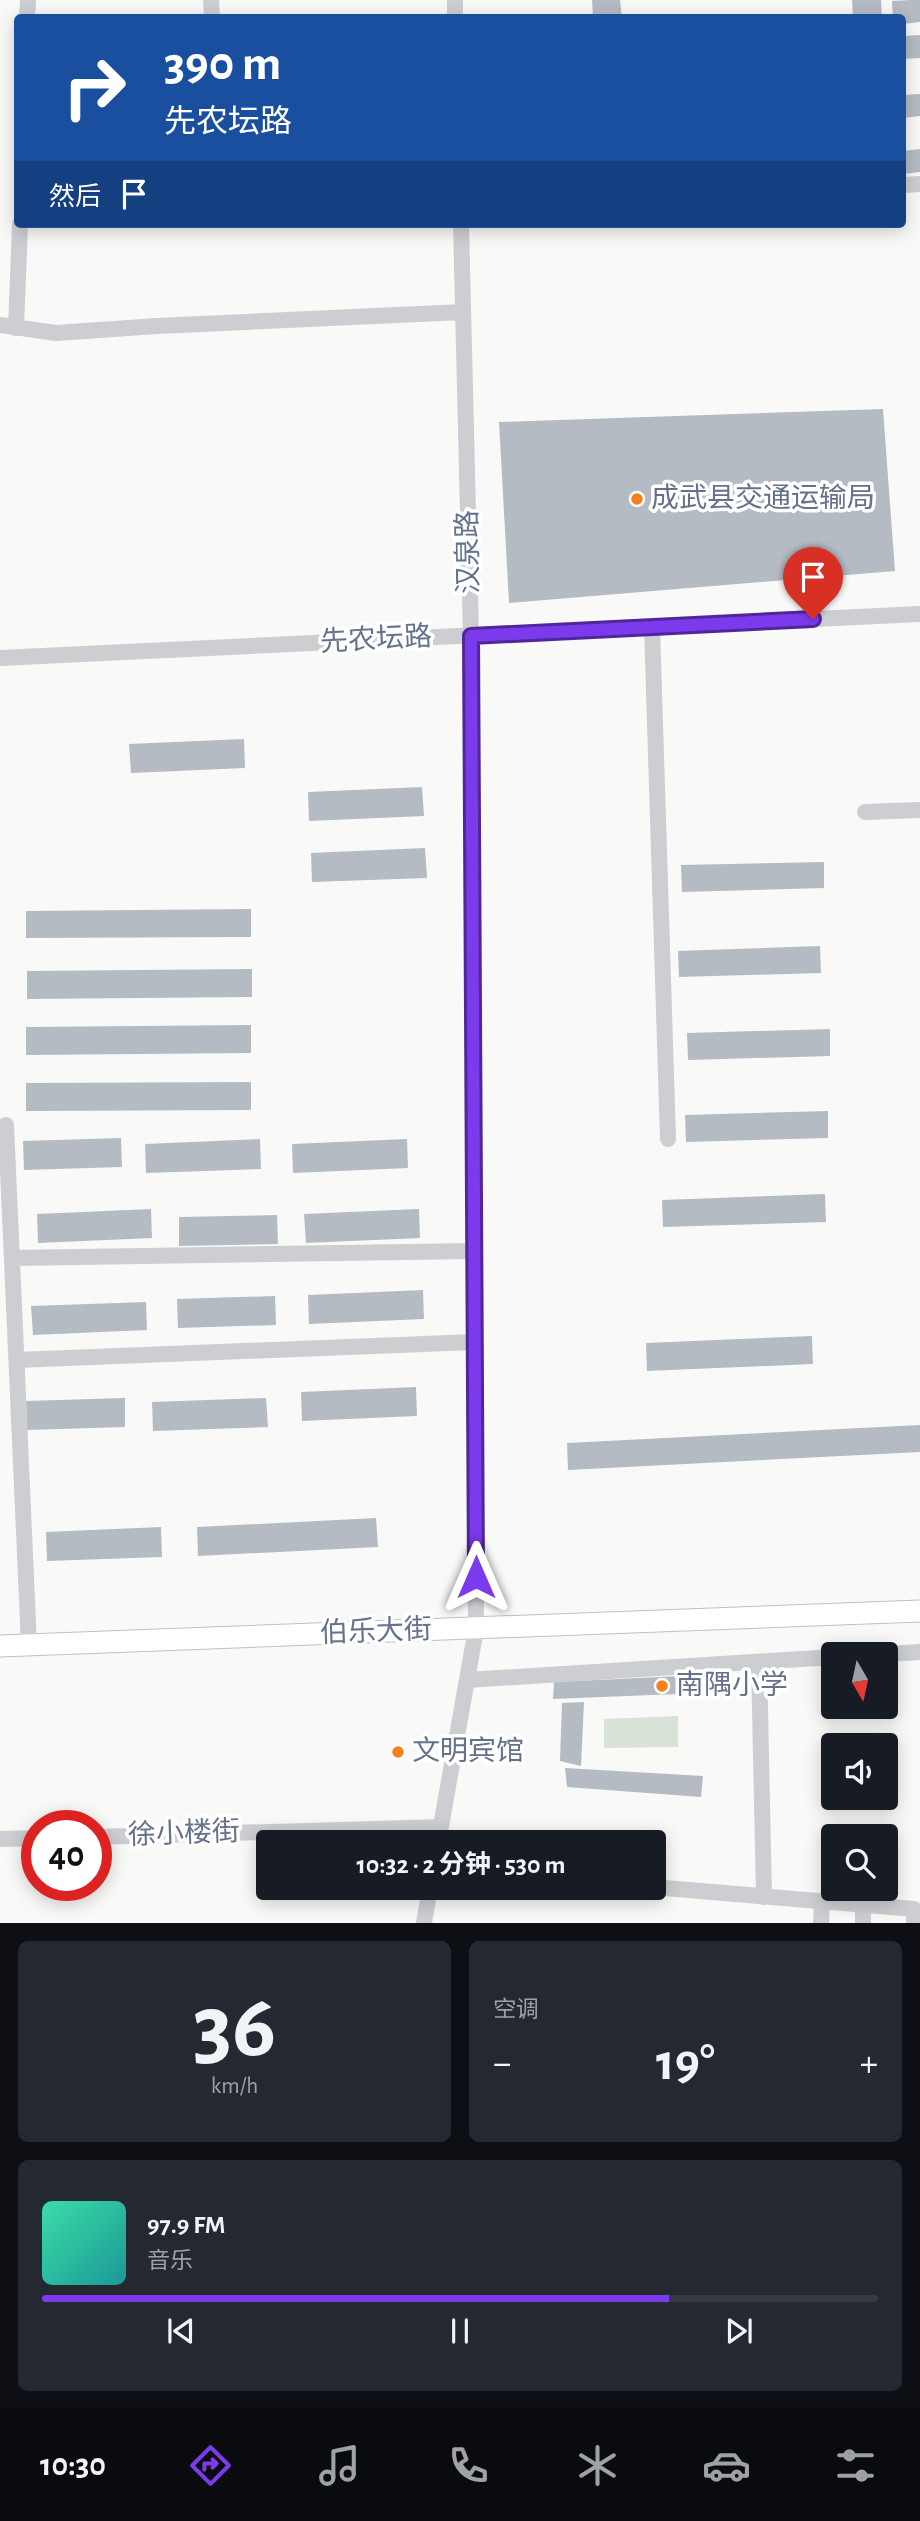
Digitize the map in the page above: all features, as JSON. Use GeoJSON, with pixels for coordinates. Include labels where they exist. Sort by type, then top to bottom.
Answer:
{"type":"FeatureCollection","features":[{"type":"Feature","properties":{"kind":"main road","name":"伯乐大街"},"geometry":{"type":"LineString","coordinates":[[0,1646],[920,1611]]}},
{"type":"Feature","properties":{"kind":"street"},"geometry":{"type":"LineString","coordinates":[[20,228],[8,327],[56,334],[157,326],[463,312]]}},
{"type":"Feature","properties":{"kind":"street","name":"汉泉路"},"geometry":{"type":"LineString","coordinates":[[440,1830],[476,1629],[471,636],[461,228]]}},
{"type":"Feature","properties":{"kind":"street","name":"先农坛路"},"geometry":{"type":"LineString","coordinates":[[0,658],[920,614]]}},
{"type":"Feature","properties":{"kind":"street"},"geometry":{"type":"LineString","coordinates":[[652,627],[668,1139]]}},
{"type":"Feature","properties":{"kind":"street"},"geometry":{"type":"LineString","coordinates":[[864,812],[920,810]]}},
{"type":"Feature","properties":{"kind":"street"},"geometry":{"type":"LineString","coordinates":[[6,1125],[29,1645]]}},
{"type":"Feature","properties":{"kind":"street"},"geometry":{"type":"LineString","coordinates":[[12,1258],[474,1251]]}},
{"type":"Feature","properties":{"kind":"street"},"geometry":{"type":"LineString","coordinates":[[17,1360],[474,1342]]}},
{"type":"Feature","properties":{"kind":"street"},"geometry":{"type":"LineString","coordinates":[[898,1653],[920,1652]]}},
{"type":"Feature","properties":{"kind":"street"},"geometry":{"type":"LineString","coordinates":[[467,1680],[821,1658]]}},
{"type":"Feature","properties":{"kind":"street"},"geometry":{"type":"LineString","coordinates":[[759,1662],[764,1897]]}},
{"type":"Feature","properties":{"kind":"street","name":"徐小楼街"},"geometry":{"type":"LineString","coordinates":[[112,1837],[256,1836]]}},
{"type":"Feature","properties":{"kind":"street"},"geometry":{"type":"LineString","coordinates":[[0,1839],[21,1838]]}},
{"type":"Feature","properties":{"kind":"street"},"geometry":{"type":"LineString","coordinates":[[666,1888],[821,1901]]}},
{"type":"Feature","properties":{"kind":"street"},"geometry":{"type":"LineString","coordinates":[[424,1923],[428,1900]]}},
{"type":"Feature","properties":{"kind":"street"},"geometry":{"type":"LineString","coordinates":[[821,1923],[822,1901],[916,1913]]}},
{"type":"Feature","properties":{"kind":"street"},"geometry":{"type":"LineString","coordinates":[[863,1905],[863,1923]]}},
{"type":"Feature","properties":{"kind":"shaded area"},"geometry":{"type":"Polygon","coordinates":[[[678,1716],[678,1747],[604,1748],[604,1719],[678,1716]]]}},
{"type":"Feature","properties":{"kind":"building"},"geometry":{"type":"Polygon","coordinates":[[[592,0],[620,0],[622,14],[593,14],[592,0]]]}},
{"type":"Feature","properties":{"kind":"building"},"geometry":{"type":"Polygon","coordinates":[[[852,0],[881,0],[882,14],[853,14],[852,0]]]}},
{"type":"Feature","properties":{"kind":"building"},"geometry":{"type":"Polygon","coordinates":[[[920,0],[920,22],[906,24],[906,14],[893,14],[892,1],[920,0]]]}},
{"type":"Feature","properties":{"kind":"building"},"geometry":{"type":"Polygon","coordinates":[[[920,35],[920,58],[906,59],[906,36],[920,35]]]}},
{"type":"Feature","properties":{"kind":"building"},"geometry":{"type":"Polygon","coordinates":[[[920,94],[920,116],[906,118],[906,95],[920,94]]]}},
{"type":"Feature","properties":{"kind":"building"},"geometry":{"type":"Polygon","coordinates":[[[920,149],[920,172],[906,174],[906,151],[920,149]]]}},
{"type":"Feature","properties":{"kind":"building"},"geometry":{"type":"Polygon","coordinates":[[[883,409],[895,571],[509,603],[499,422],[883,409]]]}},
{"type":"Feature","properties":{"kind":"building"},"geometry":{"type":"Polygon","coordinates":[[[244,739],[245,768],[131,773],[129,744],[244,739]]]}},
{"type":"Feature","properties":{"kind":"building"},"geometry":{"type":"Polygon","coordinates":[[[422,787],[424,816],[309,821],[308,792],[422,787]]]}},
{"type":"Feature","properties":{"kind":"building"},"geometry":{"type":"Polygon","coordinates":[[[425,848],[427,878],[312,882],[311,853],[425,848]]]}},
{"type":"Feature","properties":{"kind":"building"},"geometry":{"type":"Polygon","coordinates":[[[824,862],[824,888],[682,892],[681,865],[824,862]]]}},
{"type":"Feature","properties":{"kind":"building"},"geometry":{"type":"Polygon","coordinates":[[[251,909],[251,937],[26,938],[26,911],[251,909]]]}},
{"type":"Feature","properties":{"kind":"building"},"geometry":{"type":"Polygon","coordinates":[[[820,946],[821,973],[679,977],[678,951],[820,946]]]}},
{"type":"Feature","properties":{"kind":"building"},"geometry":{"type":"Polygon","coordinates":[[[252,969],[252,997],[27,999],[27,971],[252,969]]]}},
{"type":"Feature","properties":{"kind":"building"},"geometry":{"type":"Polygon","coordinates":[[[251,1025],[251,1053],[26,1055],[26,1027],[251,1025]]]}},
{"type":"Feature","properties":{"kind":"building"},"geometry":{"type":"Polygon","coordinates":[[[830,1029],[830,1056],[688,1060],[687,1033],[830,1029]]]}},
{"type":"Feature","properties":{"kind":"building"},"geometry":{"type":"Polygon","coordinates":[[[251,1082],[251,1110],[26,1111],[26,1083],[251,1082]]]}},
{"type":"Feature","properties":{"kind":"building"},"geometry":{"type":"Polygon","coordinates":[[[828,1111],[828,1138],[686,1142],[685,1115],[828,1111]]]}},
{"type":"Feature","properties":{"kind":"building"},"geometry":{"type":"Polygon","coordinates":[[[121,1138],[122,1167],[24,1170],[23,1141],[121,1138]]]}},
{"type":"Feature","properties":{"kind":"building"},"geometry":{"type":"Polygon","coordinates":[[[260,1139],[261,1169],[146,1173],[145,1144],[260,1139]]]}},
{"type":"Feature","properties":{"kind":"building"},"geometry":{"type":"Polygon","coordinates":[[[407,1139],[408,1168],[293,1173],[292,1144],[407,1139]]]}},
{"type":"Feature","properties":{"kind":"building"},"geometry":{"type":"Polygon","coordinates":[[[825,1194],[826,1222],[663,1227],[662,1200],[825,1194]]]}},
{"type":"Feature","properties":{"kind":"building"},"geometry":{"type":"Polygon","coordinates":[[[151,1209],[152,1238],[38,1243],[37,1214],[151,1209]]]}},
{"type":"Feature","properties":{"kind":"building"},"geometry":{"type":"Polygon","coordinates":[[[419,1209],[420,1238],[306,1243],[304,1214],[419,1209]]]}},
{"type":"Feature","properties":{"kind":"building"},"geometry":{"type":"Polygon","coordinates":[[[277,1215],[278,1244],[179,1246],[179,1217],[277,1215]]]}},
{"type":"Feature","properties":{"kind":"building"},"geometry":{"type":"Polygon","coordinates":[[[423,1290],[424,1319],[309,1324],[308,1295],[423,1290]]]}},
{"type":"Feature","properties":{"kind":"building"},"geometry":{"type":"Polygon","coordinates":[[[275,1296],[276,1325],[178,1328],[177,1299],[275,1296]]]}},
{"type":"Feature","properties":{"kind":"building"},"geometry":{"type":"Polygon","coordinates":[[[146,1302],[147,1330],[33,1335],[31,1306],[146,1302]]]}},
{"type":"Feature","properties":{"kind":"building"},"geometry":{"type":"Polygon","coordinates":[[[812,1336],[813,1364],[647,1371],[646,1343],[812,1336]]]}},
{"type":"Feature","properties":{"kind":"building"},"geometry":{"type":"Polygon","coordinates":[[[416,1387],[417,1416],[302,1421],[301,1392],[416,1387]]]}},
{"type":"Feature","properties":{"kind":"building"},"geometry":{"type":"Polygon","coordinates":[[[125,1398],[125,1427],[27,1430],[26,1401],[125,1398]]]}},
{"type":"Feature","properties":{"kind":"building"},"geometry":{"type":"Polygon","coordinates":[[[266,1398],[268,1427],[153,1431],[152,1402],[266,1398]]]}},
{"type":"Feature","properties":{"kind":"building"},"geometry":{"type":"Polygon","coordinates":[[[920,1425],[920,1452],[568,1470],[567,1443],[920,1425]]]}},
{"type":"Feature","properties":{"kind":"building"},"geometry":{"type":"Polygon","coordinates":[[[376,1518],[378,1547],[198,1556],[197,1527],[376,1518]]]}},
{"type":"Feature","properties":{"kind":"building"},"geometry":{"type":"Polygon","coordinates":[[[161,1527],[162,1557],[47,1561],[46,1532],[161,1527]]]}},
{"type":"Feature","properties":{"kind":"building"},"geometry":{"type":"Polygon","coordinates":[[[702,1675],[702,1693],[553,1699],[554,1682],[702,1675]]]}},
{"type":"Feature","properties":{"kind":"building"},"geometry":{"type":"Polygon","coordinates":[[[584,1702],[581,1766],[560,1761],[562,1703],[584,1702]]]}},
{"type":"Feature","properties":{"kind":"building"},"geometry":{"type":"Polygon","coordinates":[[[565,1768],[703,1776],[701,1797],[567,1787],[565,1768]]]}},
{"type":"Feature","properties":{"kind":"place","name":"成武县交通运输局"},"geometry":{"type":"Point","coordinates":[637,499]}},
{"type":"Feature","properties":{"kind":"place","name":"南隅小学"},"geometry":{"type":"Point","coordinates":[662,1686]}},
{"type":"Feature","properties":{"kind":"place","name":"文明宾馆"},"geometry":{"type":"Point","coordinates":[398,1752]}},
{"type":"Feature","properties":{"kind":"route"},"geometry":{"type":"LineString","coordinates":[[476,1577],[471,636],[813,619]]}}]}
